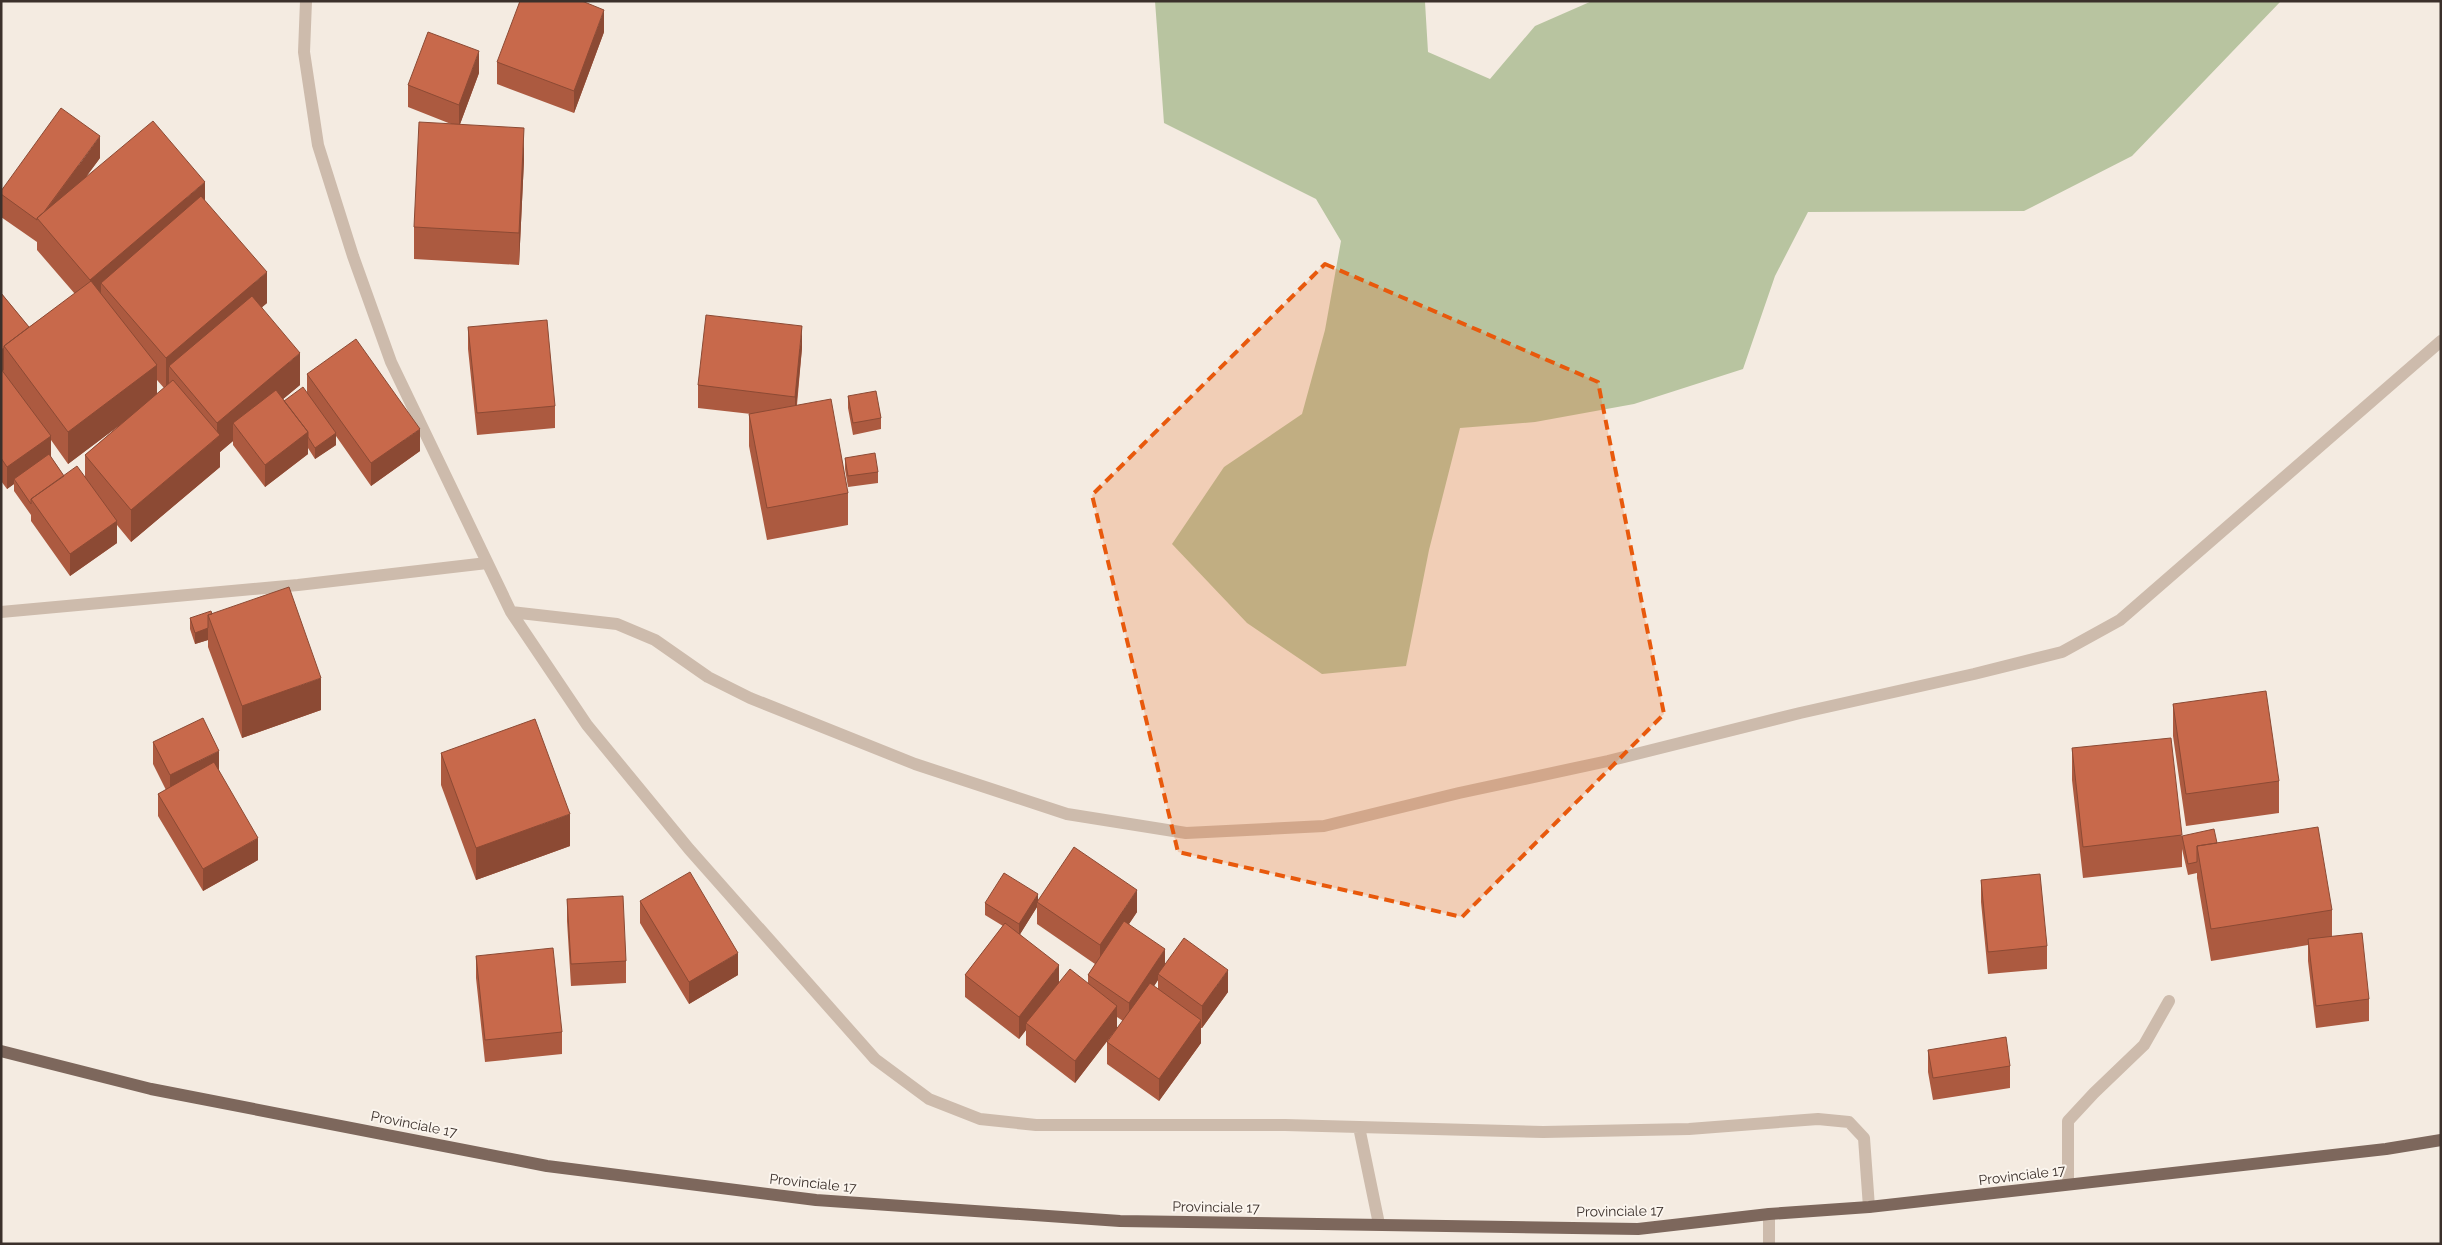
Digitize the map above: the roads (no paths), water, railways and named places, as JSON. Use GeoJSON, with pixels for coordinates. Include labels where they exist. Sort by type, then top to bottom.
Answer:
{"type":"FeatureCollection","features":[{"type":"Feature","properties":{"kind":"main road","name":"Provinciale 17"},"geometry":{"type":"LineString","coordinates":[[1,1051],[151,1089],[547,1166],[806,1198],[1120,1220],[1638,1229],[1769,1214],[1869,1207],[2386,1148],[2441,1140]]}},
{"type":"Feature","properties":{"kind":"street"},"geometry":{"type":"LineString","coordinates":[[306,1],[304,52],[318,144],[353,256],[391,362],[511,612],[587,724],[689,849],[876,1059],[928,1099],[980,1119],[1036,1125],[1359,1127],[1543,1132],[1689,1129],[1818,1119],[1849,1122],[1864,1138],[1869,1207]]}},
{"type":"Feature","properties":{"kind":"street"},"geometry":{"type":"LineString","coordinates":[[511,612],[617,624],[655,640],[708,677],[750,698],[915,764],[1067,814],[1186,833],[1324,826],[1459,792],[1608,761],[1800,713],[2062,652],[2120,620],[2441,341]]}},
{"type":"Feature","properties":{"kind":"street"},"geometry":{"type":"LineString","coordinates":[[1,612],[298,585],[487,563]]}},
{"type":"Feature","properties":{"kind":"street"},"geometry":{"type":"LineString","coordinates":[[2068,1184],[2068,1122],[2094,1093],[2144,1045],[2169,1001]]}},
{"type":"Feature","properties":{"kind":"street"},"geometry":{"type":"LineString","coordinates":[[1359,1127],[1379,1224]]}},
{"type":"Feature","properties":{"kind":"street"},"geometry":{"type":"LineString","coordinates":[[1769,1214],[1769,1244]]}}]}
